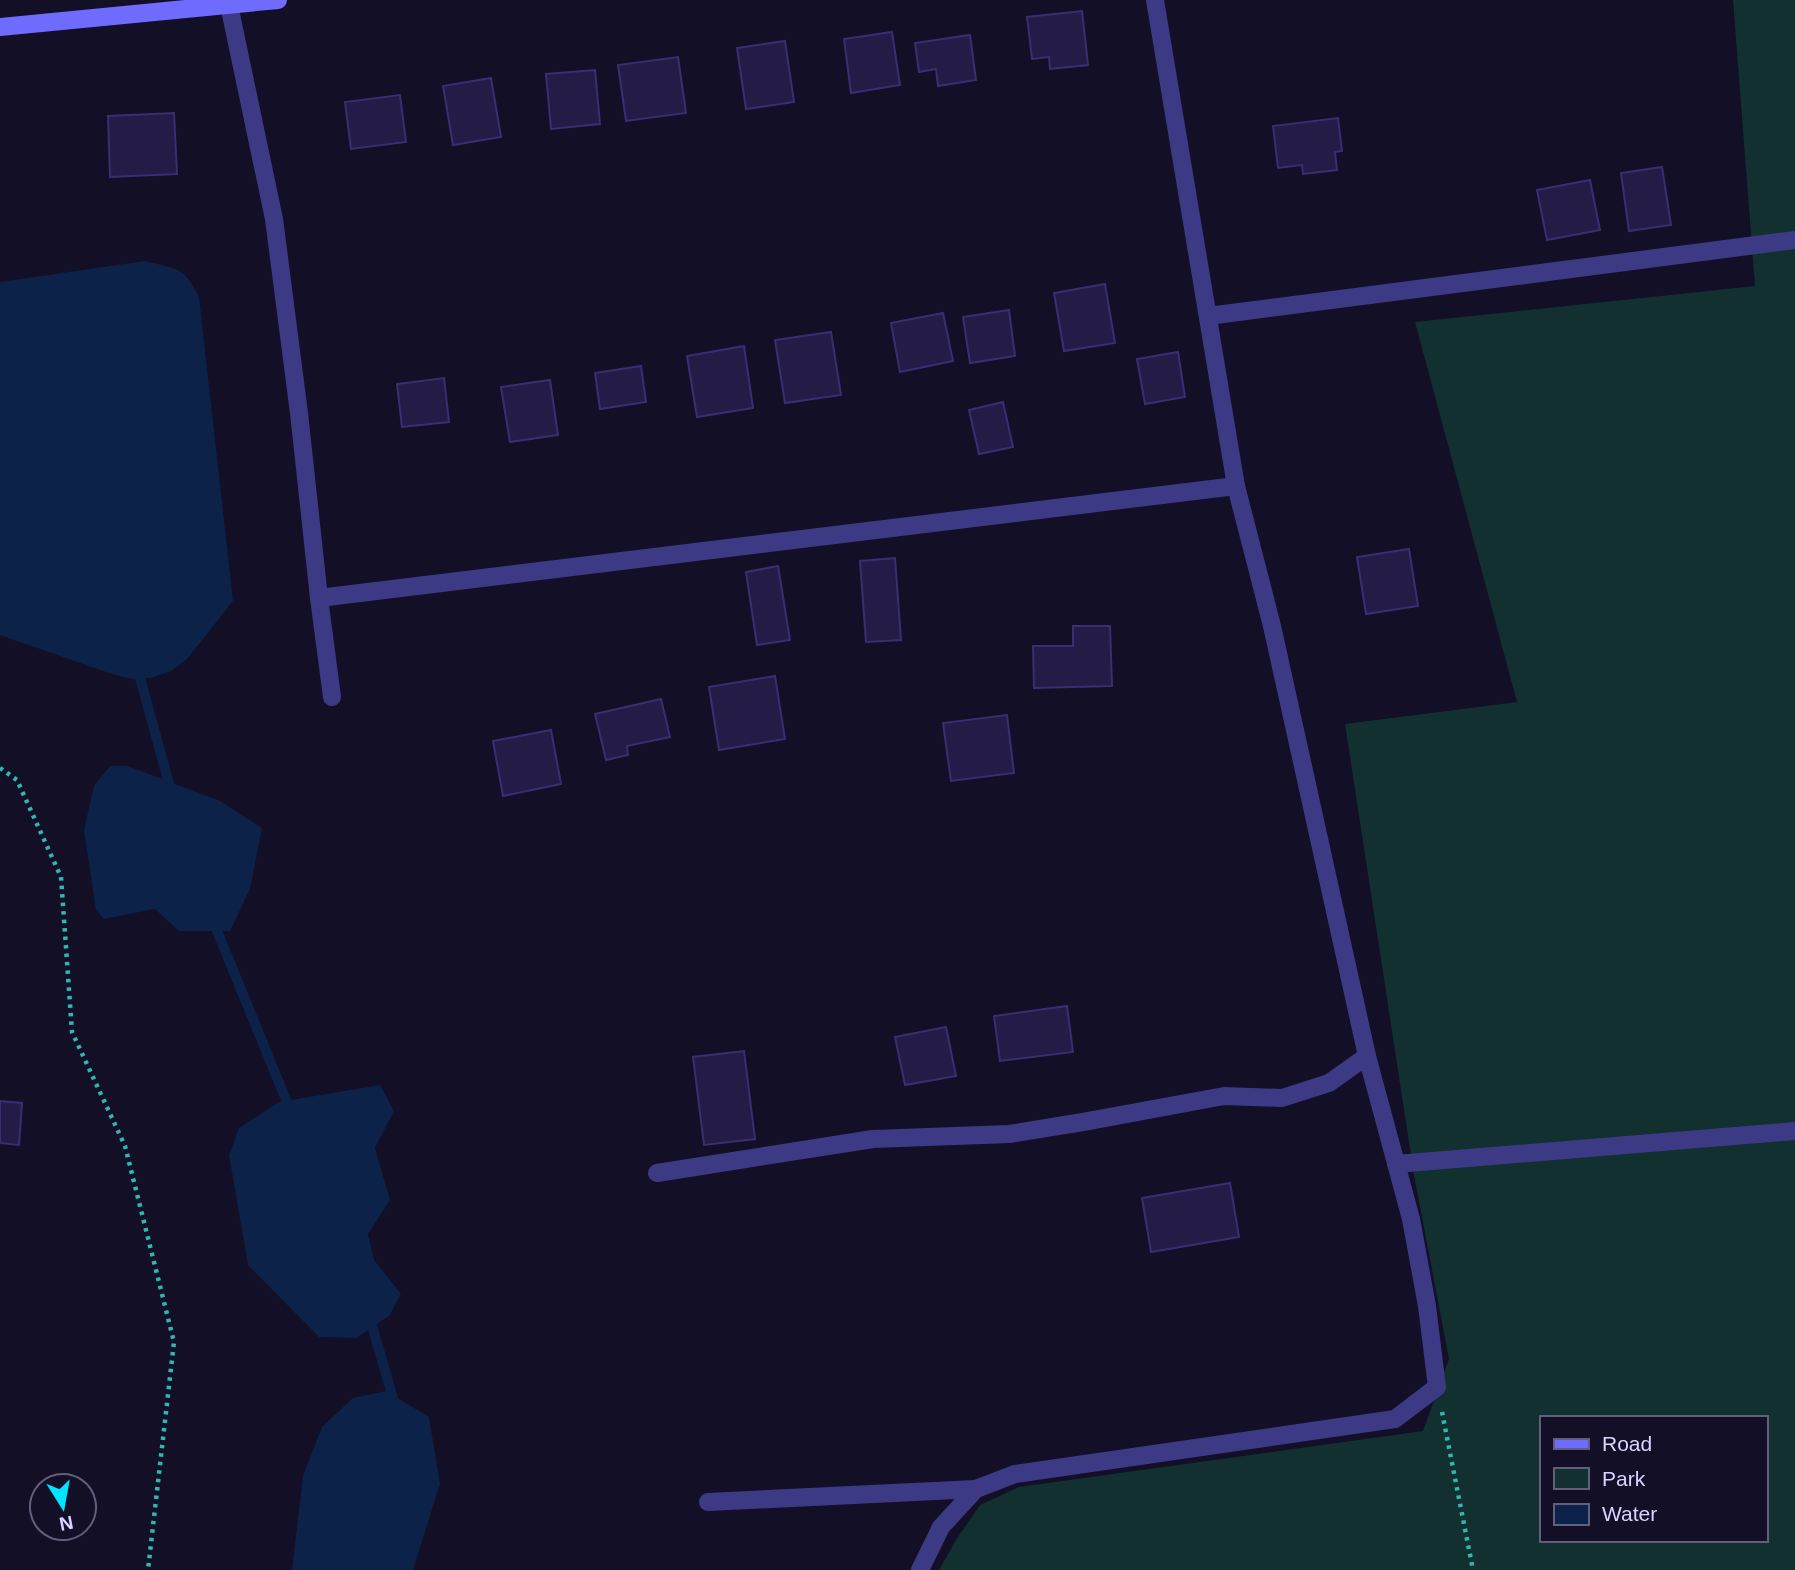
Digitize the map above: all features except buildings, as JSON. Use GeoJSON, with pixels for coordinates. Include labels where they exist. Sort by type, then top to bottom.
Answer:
{"type":"FeatureCollection","features":[{"type":"Feature","properties":{"kind":"street"},"geometry":{"type":"LineString","coordinates":[[0,27],[278,0]]}},
{"type":"Feature","properties":{"kind":"street"},"geometry":{"type":"LineString","coordinates":[[708,1502],[976,1489],[1015,1474],[1395,1419],[1437,1387],[1427,1306],[1411,1219],[1367,1056],[1272,626],[1236,486],[1155,0]]}},
{"type":"Feature","properties":{"kind":"street"},"geometry":{"type":"LineString","coordinates":[[229,5],[274,219],[332,697]]}},
{"type":"Feature","properties":{"kind":"street"},"geometry":{"type":"LineString","coordinates":[[1208,316],[1795,240]]}},
{"type":"Feature","properties":{"kind":"street"},"geometry":{"type":"LineString","coordinates":[[319,598],[1236,486]]}},
{"type":"Feature","properties":{"kind":"street"},"geometry":{"type":"LineString","coordinates":[[657,1173],[873,1139],[1009,1134],[1224,1096],[1282,1098],[1329,1083],[1367,1056]]}},
{"type":"Feature","properties":{"kind":"street"},"geometry":{"type":"LineString","coordinates":[[1396,1164],[1795,1131]]}},
{"type":"Feature","properties":{"kind":"street"},"geometry":{"type":"LineString","coordinates":[[920,1570],[941,1527],[976,1489]]}},
{"type":"Feature","properties":{"kind":"path"},"geometry":{"type":"LineString","coordinates":[[0,768],[17,780],[61,877],[72,1032],[125,1146],[174,1342],[148,1570]]}},
{"type":"Feature","properties":{"kind":"path"},"geometry":{"type":"LineString","coordinates":[[1437,1387],[1474,1570]]}},
{"type":"Feature","properties":{"kind":"green space"},"geometry":{"type":"Polygon","coordinates":[[[1733,0],[1795,0],[1795,1570],[939,1570],[980,1505],[1019,1487],[1423,1431],[1449,1359],[1414,1175],[1345,724],[1517,702],[1415,322],[1755,286],[1733,0]]]}},
{"type":"Feature","properties":{"kind":"water"},"geometry":{"type":"Polygon","coordinates":[[[145,261],[184,274],[199,297],[233,601],[187,659],[171,671],[151,678],[131,679],[0,635],[0,282],[145,261]]]}},
{"type":"Feature","properties":{"kind":"water"},"geometry":{"type":"Polygon","coordinates":[[[110,766],[128,766],[220,801],[262,828],[250,889],[230,931],[179,931],[155,909],[104,919],[96,910],[84,830],[94,786],[110,766]]]}},
{"type":"Feature","properties":{"kind":"water"},"geometry":{"type":"Polygon","coordinates":[[[380,1085],[394,1111],[375,1148],[390,1200],[368,1234],[374,1260],[401,1294],[389,1316],[356,1338],[319,1337],[248,1265],[229,1155],[239,1128],[279,1102],[380,1085]]]}},
{"type":"Feature","properties":{"kind":"water"},"geometry":{"type":"Polygon","coordinates":[[[386,1391],[429,1417],[440,1484],[413,1570],[292,1570],[303,1476],[322,1427],[353,1398],[386,1391]]]}},
{"type":"Feature","properties":{"kind":"waterway"},"geometry":{"type":"LineString","coordinates":[[137,667],[171,791]]}},
{"type":"Feature","properties":{"kind":"waterway"},"geometry":{"type":"LineString","coordinates":[[213,921],[291,1112]]}},
{"type":"Feature","properties":{"kind":"waterway"},"geometry":{"type":"LineString","coordinates":[[369,1315],[395,1405]]}}]}
